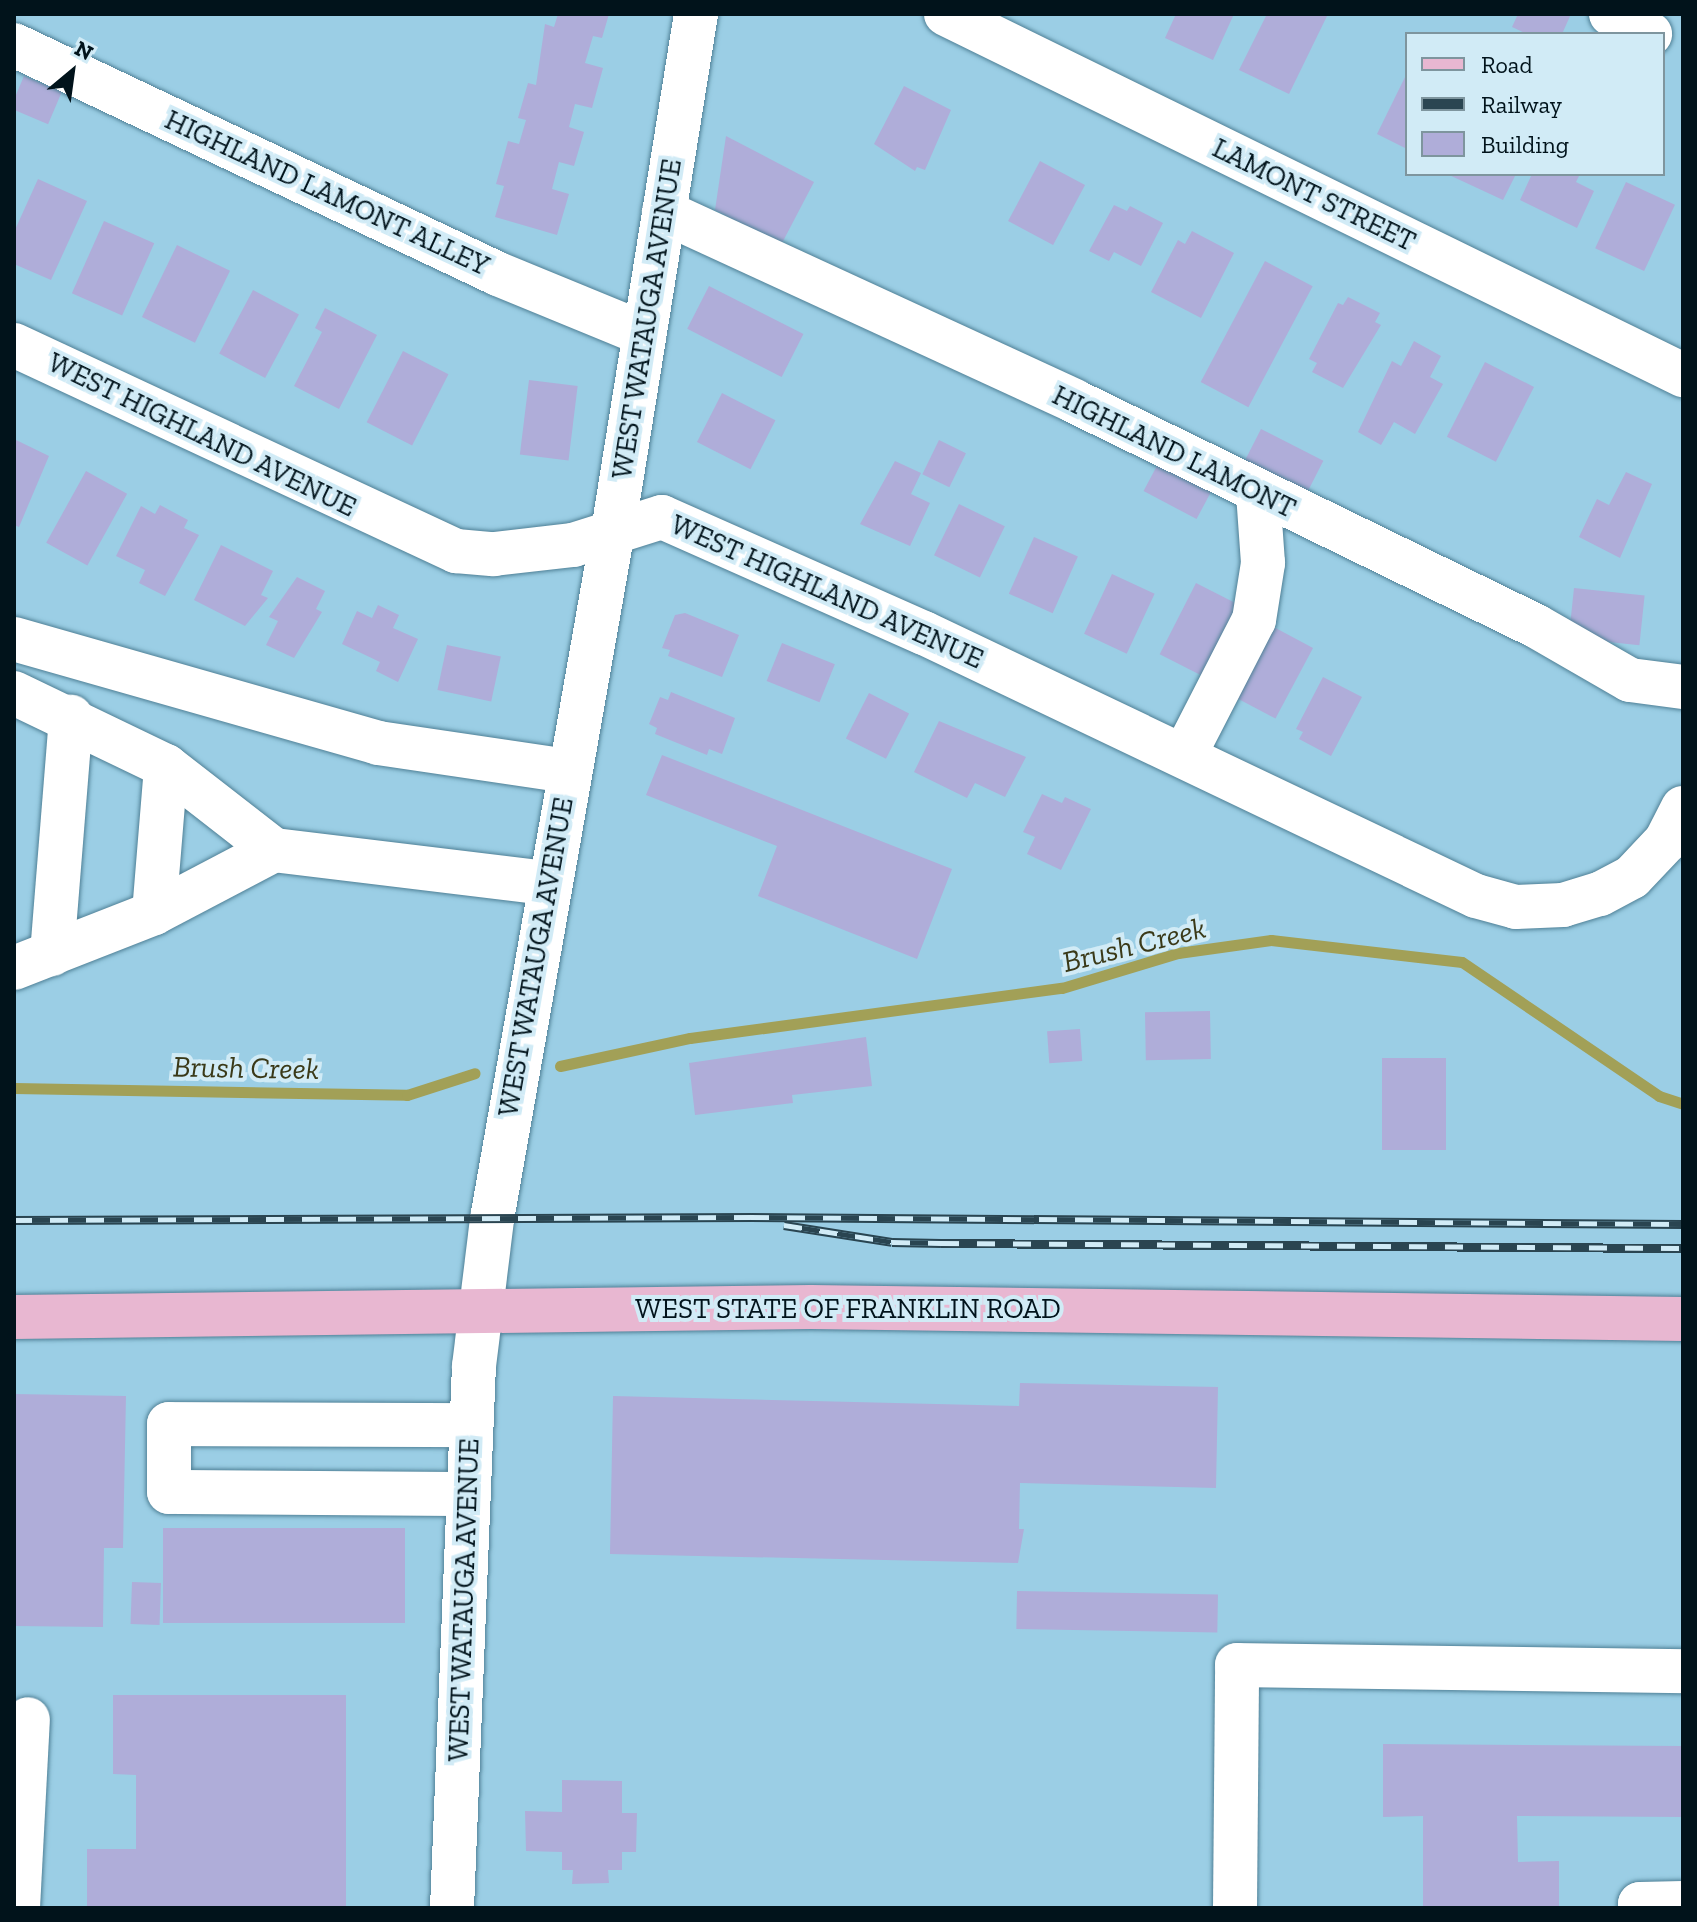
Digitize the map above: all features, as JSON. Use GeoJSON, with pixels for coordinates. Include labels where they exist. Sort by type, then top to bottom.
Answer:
{"type":"FeatureCollection","features":[{"type":"Feature","properties":{"kind":"main road","name":"WEST STATE OF FRANKLIN ROAD"},"geometry":{"type":"LineString","coordinates":[[14,1317],[483,1308],[811,1307],[1683,1319]]}},
{"type":"Feature","properties":{"kind":"street","name":"WEST WATAUGA AVENUE"},"geometry":{"type":"LineString","coordinates":[[452,1908],[471,1425],[492,1219],[548,883],[613,531],[696,14]]}},
{"type":"Feature","properties":{"kind":"street","name":"LAMONT STREET"},"geometry":{"type":"LineString","coordinates":[[946,14],[1683,375]]}},
{"type":"Feature","properties":{"kind":"street"},"geometry":{"type":"LineString","coordinates":[[1611,14],[1646,32]]}},
{"type":"Feature","properties":{"kind":"street","name":"HIGHLAND LAMONT ALLEY"},"geometry":{"type":"LineString","coordinates":[[14,45],[498,274],[644,334]]}},
{"type":"Feature","properties":{"kind":"street","name":"HIGHLAND LAMONT"},"geometry":{"type":"LineString","coordinates":[[664,212],[1074,401],[1536,626],[1630,680],[1683,687]]}},
{"type":"Feature","properties":{"kind":"street","name":"WEST HIGHLAND AVENUE"},"geometry":{"type":"LineString","coordinates":[[14,345],[456,551],[494,554],[573,545],[662,517],[1184,756],[1476,896],[1516,907],[1563,905],[1632,877],[1677,834]]}},
{"type":"Feature","properties":{"kind":"street"},"geometry":{"type":"LineString","coordinates":[[1184,756],[1254,620],[1263,563],[1258,493]]}},
{"type":"Feature","properties":{"kind":"street"},"geometry":{"type":"LineString","coordinates":[[14,639],[378,743],[568,771]]}},
{"type":"Feature","properties":{"kind":"street"},"geometry":{"type":"LineString","coordinates":[[14,693],[71,717],[166,766],[274,850],[548,883]]}},
{"type":"Feature","properties":{"kind":"street"},"geometry":{"type":"LineString","coordinates":[[33,961],[71,717]]}},
{"type":"Feature","properties":{"kind":"street"},"geometry":{"type":"LineString","coordinates":[[154,913],[166,766]]}},
{"type":"Feature","properties":{"kind":"street"},"geometry":{"type":"LineString","coordinates":[[33,961],[154,913],[274,850]]}},
{"type":"Feature","properties":{"kind":"street"},"geometry":{"type":"LineString","coordinates":[[469,1494],[169,1492],[169,1424],[471,1425]]}},
{"type":"Feature","properties":{"kind":"street"},"geometry":{"type":"LineString","coordinates":[[1235,1908],[1237,1665],[1683,1671]]}},
{"type":"Feature","properties":{"kind":"street"},"geometry":{"type":"LineString","coordinates":[[18,1908],[28,1719]]}},
{"type":"Feature","properties":{"kind":"street"},"geometry":{"type":"LineString","coordinates":[[1640,1908],[1640,1904],[1683,1903]]}},
{"type":"Feature","properties":{"kind":"building"},"geometry":{"type":"Polygon","coordinates":[[[558,14],[609,14],[602,38],[593,36],[585,63],[603,68],[592,108],[575,104],[569,127],[584,132],[574,166],[559,162],[552,189],[569,194],[557,235],[495,217],[504,186],[496,184],[508,141],[519,144],[526,120],[518,118],[528,83],[536,85],[545,24],[554,27],[558,14]]]}},
{"type":"Feature","properties":{"kind":"building"},"geometry":{"type":"Polygon","coordinates":[[[1176,14],[1234,14],[1213,60],[1165,38],[1176,14]]]}},
{"type":"Feature","properties":{"kind":"building"},"geometry":{"type":"Polygon","coordinates":[[[1267,14],[1328,14],[1289,94],[1239,70],[1267,14]]]}},
{"type":"Feature","properties":{"kind":"building"},"geometry":{"type":"Polygon","coordinates":[[[1518,14],[1571,14],[1563,32],[1523,32],[1512,27],[1518,14]]]}},
{"type":"Feature","properties":{"kind":"building"},"geometry":{"type":"Polygon","coordinates":[[[24,76],[62,92],[48,124],[14,110],[14,100],[24,76]]]}},
{"type":"Feature","properties":{"kind":"building"},"geometry":{"type":"Polygon","coordinates":[[[1405,77],[1405,148],[1377,134],[1405,77]]]}},
{"type":"Feature","properties":{"kind":"building"},"geometry":{"type":"Polygon","coordinates":[[[904,86],[951,110],[925,170],[917,167],[915,171],[874,144],[904,86]]]}},
{"type":"Feature","properties":{"kind":"building"},"geometry":{"type":"Polygon","coordinates":[[[726,136],[814,182],[781,245],[715,210],[726,136]]]}},
{"type":"Feature","properties":{"kind":"building"},"geometry":{"type":"Polygon","coordinates":[[[1040,161],[1085,185],[1053,245],[1008,221],[1040,161]]]}},
{"type":"Feature","properties":{"kind":"building"},"geometry":{"type":"Polygon","coordinates":[[[1451,176],[1515,176],[1503,200],[1451,176]]]}},
{"type":"Feature","properties":{"kind":"building"},"geometry":{"type":"Polygon","coordinates":[[[1531,176],[1579,176],[1576,182],[1594,191],[1577,228],[1520,200],[1531,176]]]}},
{"type":"Feature","properties":{"kind":"building"},"geometry":{"type":"Polygon","coordinates":[[[38,179],[87,201],[51,280],[14,264],[14,232],[38,179]]]}},
{"type":"Feature","properties":{"kind":"building"},"geometry":{"type":"Polygon","coordinates":[[[1626,182],[1675,205],[1644,271],[1595,248],[1626,182]]]}},
{"type":"Feature","properties":{"kind":"building"},"geometry":{"type":"Polygon","coordinates":[[[1114,205],[1127,211],[1130,206],[1163,223],[1141,266],[1114,252],[1109,261],[1089,251],[1114,205]]]}},
{"type":"Feature","properties":{"kind":"building"},"geometry":{"type":"Polygon","coordinates":[[[104,221],[154,243],[122,316],[72,293],[104,221]]]}},
{"type":"Feature","properties":{"kind":"building"},"geometry":{"type":"Polygon","coordinates":[[[1192,231],[1234,253],[1201,318],[1151,292],[1178,240],[1185,244],[1192,231]]]}},
{"type":"Feature","properties":{"kind":"building"},"geometry":{"type":"Polygon","coordinates":[[[177,245],[230,271],[195,343],[142,317],[177,245]]]}},
{"type":"Feature","properties":{"kind":"building"},"geometry":{"type":"Polygon","coordinates":[[[1265,261],[1313,286],[1248,407],[1201,382],[1265,261]]]}},
{"type":"Feature","properties":{"kind":"building"},"geometry":{"type":"Polygon","coordinates":[[[709,286],[803,334],[782,377],[687,329],[709,286]]]}},
{"type":"Feature","properties":{"kind":"building"},"geometry":{"type":"Polygon","coordinates":[[[253,290],[299,314],[265,378],[219,354],[253,290]]]}},
{"type":"Feature","properties":{"kind":"building"},"geometry":{"type":"Polygon","coordinates":[[[1348,297],[1380,313],[1375,322],[1381,325],[1343,388],[1312,372],[1317,363],[1309,359],[1338,303],[1343,305],[1348,297]]]}},
{"type":"Feature","properties":{"kind":"building"},"geometry":{"type":"Polygon","coordinates":[[[325,308],[377,335],[339,409],[294,386],[322,332],[315,328],[325,308]]]}},
{"type":"Feature","properties":{"kind":"building"},"geometry":{"type":"Polygon","coordinates":[[[1414,341],[1441,356],[1430,377],[1443,384],[1415,434],[1394,422],[1381,445],[1358,432],[1392,361],[1401,366],[1414,341]]]}},
{"type":"Feature","properties":{"kind":"building"},"geometry":{"type":"Polygon","coordinates":[[[403,351],[448,374],[412,445],[367,422],[403,351]]]}},
{"type":"Feature","properties":{"kind":"building"},"geometry":{"type":"Polygon","coordinates":[[[1485,362],[1534,387],[1496,462],[1447,437],[1485,362]]]}},
{"type":"Feature","properties":{"kind":"building"},"geometry":{"type":"Polygon","coordinates":[[[529,380],[578,386],[568,460],[520,454],[529,380]]]}},
{"type":"Feature","properties":{"kind":"building"},"geometry":{"type":"Polygon","coordinates":[[[722,393],[775,420],[750,469],[697,442],[722,393]]]}},
{"type":"Feature","properties":{"kind":"building"},"geometry":{"type":"Polygon","coordinates":[[[1261,429],[1323,461],[1304,499],[1241,467],[1261,429]]]}},
{"type":"Feature","properties":{"kind":"building"},"geometry":{"type":"Polygon","coordinates":[[[14,439],[49,456],[19,527],[14,525],[14,439]]]}},
{"type":"Feature","properties":{"kind":"building"},"geometry":{"type":"Polygon","coordinates":[[[939,440],[966,453],[949,487],[922,474],[939,440]]]}},
{"type":"Feature","properties":{"kind":"building"},"geometry":{"type":"Polygon","coordinates":[[[1160,460],[1213,488],[1197,519],[1144,491],[1160,460]]]}},
{"type":"Feature","properties":{"kind":"building"},"geometry":{"type":"Polygon","coordinates":[[[895,461],[921,473],[911,494],[930,503],[910,546],[860,524],[895,461]]]}},
{"type":"Feature","properties":{"kind":"building"},"geometry":{"type":"Polygon","coordinates":[[[86,471],[127,494],[87,566],[46,543],[86,471]]]}},
{"type":"Feature","properties":{"kind":"building"},"geometry":{"type":"Polygon","coordinates":[[[1626,472],[1652,484],[1620,558],[1579,537],[1597,499],[1609,505],[1626,472]]]}},
{"type":"Feature","properties":{"kind":"building"},"geometry":{"type":"Polygon","coordinates":[[[959,504],[1005,526],[980,578],[934,555],[959,504]]]}},
{"type":"Feature","properties":{"kind":"building"},"geometry":{"type":"Polygon","coordinates":[[[160,505],[188,520],[184,528],[199,535],[165,596],[139,583],[145,570],[116,556],[141,506],[155,514],[160,505]]]}},
{"type":"Feature","properties":{"kind":"building"},"geometry":{"type":"Polygon","coordinates":[[[1034,537],[1078,557],[1053,613],[1009,594],[1034,537]]]}},
{"type":"Feature","properties":{"kind":"building"},"geometry":{"type":"Polygon","coordinates":[[[221,545],[273,571],[261,595],[268,598],[245,626],[194,600],[221,545]]]}},
{"type":"Feature","properties":{"kind":"building"},"geometry":{"type":"Polygon","coordinates":[[[1112,574],[1155,594],[1127,654],[1084,634],[1112,574]]]}},
{"type":"Feature","properties":{"kind":"building"},"geometry":{"type":"Polygon","coordinates":[[[297,577],[325,591],[316,609],[322,612],[294,658],[266,645],[278,621],[269,617],[297,577]]]}},
{"type":"Feature","properties":{"kind":"building"},"geometry":{"type":"Polygon","coordinates":[[[1196,583],[1243,607],[1207,678],[1160,654],[1196,583]]]}},
{"type":"Feature","properties":{"kind":"building"},"geometry":{"type":"Polygon","coordinates":[[[1574,588],[1645,595],[1639,645],[1569,638],[1574,588]]]}},
{"type":"Feature","properties":{"kind":"building"},"geometry":{"type":"Polygon","coordinates":[[[378,605],[399,615],[393,628],[418,639],[398,682],[376,671],[380,662],[342,644],[357,611],[372,618],[378,605]]]}},
{"type":"Feature","properties":{"kind":"building"},"geometry":{"type":"Polygon","coordinates":[[[685,613],[739,635],[722,677],[668,656],[670,650],[662,648],[675,615],[685,613]]]}},
{"type":"Feature","properties":{"kind":"building"},"geometry":{"type":"Polygon","coordinates":[[[1268,624],[1313,648],[1275,719],[1230,695],[1268,624]]]}},
{"type":"Feature","properties":{"kind":"building"},"geometry":{"type":"Polygon","coordinates":[[[782,643],[835,664],[819,702],[767,681],[782,643]]]}},
{"type":"Feature","properties":{"kind":"building"},"geometry":{"type":"Polygon","coordinates":[[[447,645],[501,656],[491,701],[437,690],[447,645]]]}},
{"type":"Feature","properties":{"kind":"building"},"geometry":{"type":"Polygon","coordinates":[[[1323,677],[1362,697],[1331,756],[1299,739],[1303,732],[1296,729],[1323,677]]]}},
{"type":"Feature","properties":{"kind":"building"},"geometry":{"type":"Polygon","coordinates":[[[671,692],[735,718],[722,754],[709,749],[707,755],[655,734],[657,728],[649,724],[660,697],[668,700],[671,692]]]}},
{"type":"Feature","properties":{"kind":"building"},"geometry":{"type":"Polygon","coordinates":[[[869,693],[909,713],[886,759],[846,738],[869,693]]]}},
{"type":"Feature","properties":{"kind":"building"},"geometry":{"type":"Polygon","coordinates":[[[939,721],[1026,757],[1005,797],[975,783],[967,798],[914,772],[939,721]]]}},
{"type":"Feature","properties":{"kind":"building"},"geometry":{"type":"Polygon","coordinates":[[[662,755],[952,869],[917,959],[758,896],[777,846],[646,795],[662,755]]]}},
{"type":"Feature","properties":{"kind":"building"},"geometry":{"type":"Polygon","coordinates":[[[1042,794],[1062,803],[1065,797],[1091,809],[1061,870],[1027,854],[1035,837],[1023,832],[1042,794]]]}},
{"type":"Feature","properties":{"kind":"building"},"geometry":{"type":"Polygon","coordinates":[[[1210,1011],[1211,1059],[1146,1060],[1145,1012],[1210,1011]]]}},
{"type":"Feature","properties":{"kind":"building"},"geometry":{"type":"Polygon","coordinates":[[[1080,1029],[1082,1061],[1049,1063],[1047,1031],[1080,1029]]]}},
{"type":"Feature","properties":{"kind":"building"},"geometry":{"type":"Polygon","coordinates":[[[866,1037],[872,1086],[792,1095],[793,1103],[695,1115],[689,1063],[866,1037]]]}},
{"type":"Feature","properties":{"kind":"building"},"geometry":{"type":"Polygon","coordinates":[[[1382,1058],[1446,1058],[1446,1150],[1382,1150],[1382,1058]]]}},
{"type":"Feature","properties":{"kind":"building"},"geometry":{"type":"Polygon","coordinates":[[[1020,1383],[1218,1387],[1216,1488],[1020,1483],[1019,1529],[1024,1529],[1018,1563],[610,1554],[613,1396],[1019,1406],[1020,1383]]]}},
{"type":"Feature","properties":{"kind":"building"},"geometry":{"type":"Polygon","coordinates":[[[14,1394],[126,1396],[123,1548],[104,1548],[103,1627],[14,1626],[14,1394]]]}},
{"type":"Feature","properties":{"kind":"building"},"geometry":{"type":"Polygon","coordinates":[[[163,1528],[405,1528],[405,1623],[163,1623],[163,1528]]]}},
{"type":"Feature","properties":{"kind":"building"},"geometry":{"type":"Polygon","coordinates":[[[132,1582],[161,1583],[160,1625],[131,1624],[132,1582]]]}},
{"type":"Feature","properties":{"kind":"building"},"geometry":{"type":"Polygon","coordinates":[[[1017,1591],[1218,1595],[1217,1633],[1016,1629],[1017,1591]]]}},
{"type":"Feature","properties":{"kind":"building"},"geometry":{"type":"Polygon","coordinates":[[[113,1695],[346,1695],[346,1908],[87,1908],[87,1849],[136,1849],[136,1775],[113,1774],[113,1695]]]}},
{"type":"Feature","properties":{"kind":"building"},"geometry":{"type":"Polygon","coordinates":[[[1383,1744],[1683,1746],[1683,1817],[1517,1816],[1518,1862],[1559,1861],[1559,1908],[1423,1908],[1423,1816],[1383,1817],[1383,1744]]]}},
{"type":"Feature","properties":{"kind":"building"},"geometry":{"type":"Polygon","coordinates":[[[562,1780],[622,1781],[622,1813],[637,1813],[636,1852],[622,1852],[622,1870],[608,1870],[609,1883],[572,1884],[573,1870],[562,1870],[562,1852],[526,1851],[525,1811],[562,1812],[562,1780]]]}},
{"type":"Feature","properties":{"kind":"waterway","name":"Brush Creek"},"geometry":{"type":"LineString","coordinates":[[560,1066],[690,1038],[1062,988],[1178,953],[1271,940],[1462,962],[1659,1096],[1683,1104]]}},
{"type":"Feature","properties":{"kind":"waterway","name":"Brush Creek"},"geometry":{"type":"LineString","coordinates":[[14,1088],[407,1095],[475,1073]]}},
{"type":"Feature","properties":{"kind":"railway"},"geometry":{"type":"LineString","coordinates":[[14,1220],[751,1217],[1683,1224]]}},
{"type":"Feature","properties":{"kind":"railway"},"geometry":{"type":"LineString","coordinates":[[784,1225],[892,1242],[1683,1248]]}}]}
